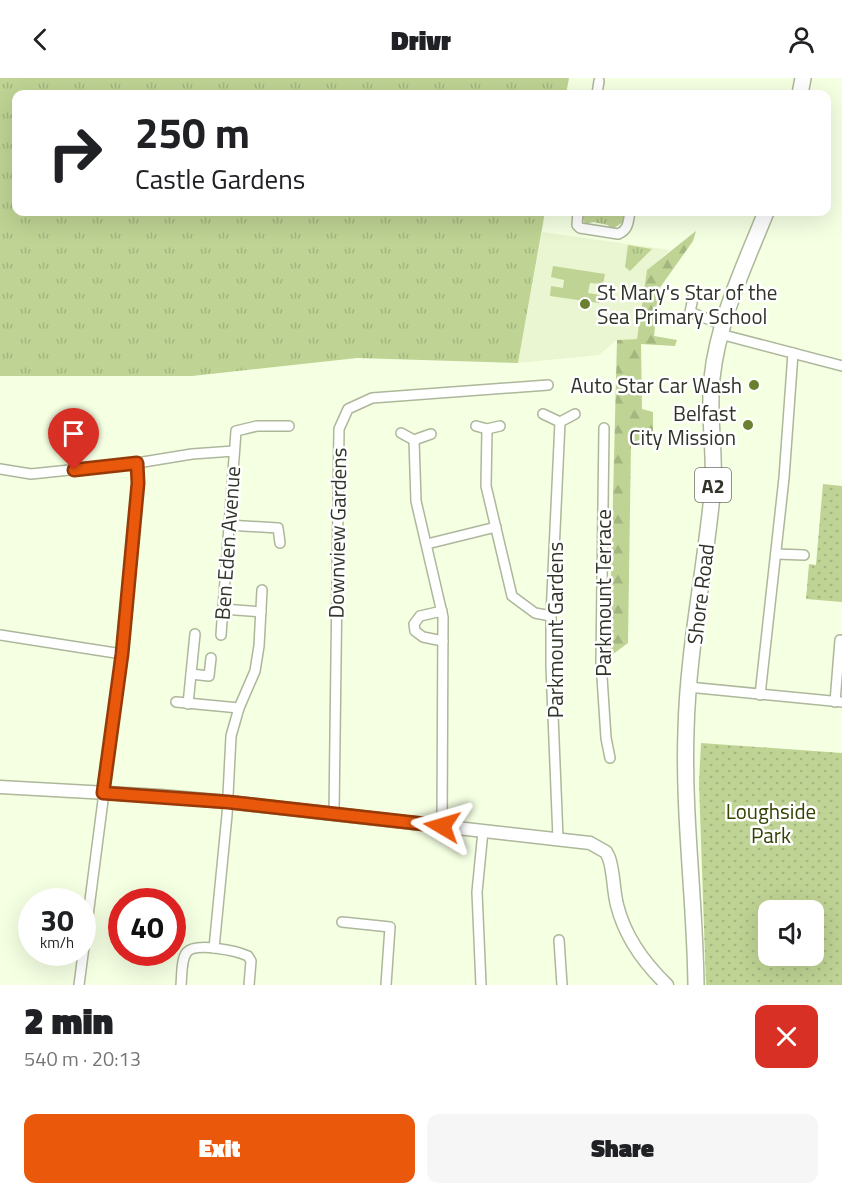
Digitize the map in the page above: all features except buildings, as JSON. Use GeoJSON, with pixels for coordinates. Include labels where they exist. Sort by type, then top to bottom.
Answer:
{"type":"FeatureCollection","features":[{"type":"Feature","properties":{"kind":"main road","name":"Shore Road"},"geometry":{"type":"LineString","coordinates":[[696,985],[685,788],[688,687],[714,467],[710,404],[714,361],[722,330],[765,216]]}},
{"type":"Feature","properties":{"kind":"street"},"geometry":{"type":"LineString","coordinates":[[598,90],[599,81]]}},
{"type":"Feature","properties":{"kind":"street"},"geometry":{"type":"LineString","coordinates":[[578,216],[577,225],[580,228],[618,234],[624,232],[628,227],[629,216]]}},
{"type":"Feature","properties":{"kind":"street"},"geometry":{"type":"LineString","coordinates":[[694,293],[690,312],[722,330],[842,366]]}},
{"type":"Feature","properties":{"kind":"street"},"geometry":{"type":"LineString","coordinates":[[760,695],[784,477],[793,353]]}},
{"type":"Feature","properties":{"kind":"street","name":"Downview Gardens"},"geometry":{"type":"LineString","coordinates":[[334,814],[339,429],[348,409],[372,398],[548,385]]}},
{"type":"Feature","properties":{"kind":"street"},"geometry":{"type":"LineString","coordinates":[[543,414],[560,422],[575,414]]}},
{"type":"Feature","properties":{"kind":"street","name":"Parkmount Gardens"},"geometry":{"type":"LineString","coordinates":[[558,838],[551,616],[560,422]]}},
{"type":"Feature","properties":{"kind":"street"},"geometry":{"type":"LineString","coordinates":[[0,470],[31,474],[234,451],[236,431],[257,426],[289,426]]}},
{"type":"Feature","properties":{"kind":"street"},"geometry":{"type":"LineString","coordinates":[[476,426],[487,429],[500,426]]}},
{"type":"Feature","properties":{"kind":"street","name":"Parkmount Terrace"},"geometry":{"type":"LineString","coordinates":[[604,428],[601,662],[606,738],[610,758]]}},
{"type":"Feature","properties":{"kind":"street"},"geometry":{"type":"LineString","coordinates":[[487,429],[486,486],[512,596],[535,613],[551,616]]}},
{"type":"Feature","properties":{"kind":"street"},"geometry":{"type":"LineString","coordinates":[[401,433],[414,440],[432,434]]}},
{"type":"Feature","properties":{"kind":"street"},"geometry":{"type":"LineString","coordinates":[[414,440],[416,501],[442,611],[442,826]]}},
{"type":"Feature","properties":{"kind":"street","name":"Ben Eden Avenue"},"geometry":{"type":"LineString","coordinates":[[221,635],[234,451]]}},
{"type":"Feature","properties":{"kind":"street"},"geometry":{"type":"LineString","coordinates":[[78,985],[122,654],[138,483],[137,463]]}},
{"type":"Feature","properties":{"kind":"street"},"geometry":{"type":"LineString","coordinates":[[228,525],[278,528],[280,543]]}},
{"type":"Feature","properties":{"kind":"street"},"geometry":{"type":"LineString","coordinates":[[427,544],[496,527]]}},
{"type":"Feature","properties":{"kind":"street"},"geometry":{"type":"LineString","coordinates":[[776,554],[804,555]]}},
{"type":"Feature","properties":{"kind":"street"},"geometry":{"type":"LineString","coordinates":[[214,948],[228,802],[231,736],[239,708],[255,671],[259,646],[262,590]]}},
{"type":"Feature","properties":{"kind":"street"},"geometry":{"type":"LineString","coordinates":[[222,609],[261,612]]}},
{"type":"Feature","properties":{"kind":"street"},"geometry":{"type":"LineString","coordinates":[[442,611],[420,616],[414,624],[415,631],[423,637],[443,641]]}},
{"type":"Feature","properties":{"kind":"street"},"geometry":{"type":"LineString","coordinates":[[188,704],[195,634]]}},
{"type":"Feature","properties":{"kind":"street"},"geometry":{"type":"LineString","coordinates":[[0,635],[122,654]]}},
{"type":"Feature","properties":{"kind":"street"},"geometry":{"type":"LineString","coordinates":[[688,687],[838,702],[840,640]]}},
{"type":"Feature","properties":{"kind":"street"},"geometry":{"type":"LineString","coordinates":[[191,674],[209,676],[211,658]]}},
{"type":"Feature","properties":{"kind":"street"},"geometry":{"type":"LineString","coordinates":[[176,702],[239,708]]}},
{"type":"Feature","properties":{"kind":"street"},"geometry":{"type":"LineString","coordinates":[[0,787],[228,802],[590,843],[606,852],[611,865],[617,903],[626,929],[645,963],[667,985]]}},
{"type":"Feature","properties":{"kind":"street"},"geometry":{"type":"LineString","coordinates":[[481,985],[477,892],[483,831]]}},
{"type":"Feature","properties":{"kind":"street"},"geometry":{"type":"LineString","coordinates":[[342,922],[390,927],[386,985]]}},
{"type":"Feature","properties":{"kind":"street"},"geometry":{"type":"LineString","coordinates":[[559,940],[562,985]]}},
{"type":"Feature","properties":{"kind":"street"},"geometry":{"type":"LineString","coordinates":[[181,985],[184,957],[195,947],[214,948],[248,956],[251,961],[249,985]]}},
{"type":"Feature","properties":{"kind":"shaded area","name":"St Mary's Star of the Sea Primary School"},"geometry":{"type":"Polygon","coordinates":[[[542,232],[670,250],[647,270],[637,339],[617,340],[599,355],[518,363],[542,232]]]}},
{"type":"Feature","properties":{"kind":"green space"},"geometry":{"type":"Polygon","coordinates":[[[0,78],[569,78],[567,90],[12,90],[12,216],[544,216],[518,363],[357,358],[192,376],[0,376],[0,78]]]}},
{"type":"Feature","properties":{"kind":"green space"},"geometry":{"type":"Polygon","coordinates":[[[582,216],[624,216],[623,222],[614,228],[593,222],[586,224],[582,216]]]}},
{"type":"Feature","properties":{"kind":"green space"},"geometry":{"type":"Polygon","coordinates":[[[696,231],[693,241],[659,289],[654,336],[677,340],[675,346],[641,344],[642,409],[653,412],[653,437],[631,442],[628,643],[609,657],[617,340],[637,339],[647,270],[696,231]]]}},
{"type":"Feature","properties":{"kind":"green space"},"geometry":{"type":"Polygon","coordinates":[[[628,245],[652,249],[630,271],[625,267],[628,245]]]}},
{"type":"Feature","properties":{"kind":"green space"},"geometry":{"type":"Polygon","coordinates":[[[553,266],[605,274],[603,284],[590,283],[588,293],[600,295],[599,303],[550,296],[551,286],[563,288],[564,280],[551,277],[553,266]]]}},
{"type":"Feature","properties":{"kind":"green space"},"geometry":{"type":"Polygon","coordinates":[[[823,484],[842,486],[842,602],[806,599],[809,564],[816,565],[823,484]]]}},
{"type":"Feature","properties":{"kind":"green space","name":"Loughside Park"},"geometry":{"type":"Polygon","coordinates":[[[701,743],[842,753],[842,985],[706,985],[699,783],[701,743]]]}},
{"type":"Feature","properties":{"kind":"place","name":"St Mary's Star of the Sea Primary School"},"geometry":{"type":"Point","coordinates":[585,304]}},
{"type":"Feature","properties":{"kind":"place","name":"Auto Star Car Wash"},"geometry":{"type":"Point","coordinates":[754,385]}},
{"type":"Feature","properties":{"kind":"place","name":"Belfast City Mission"},"geometry":{"type":"Point","coordinates":[748,425]}},
{"type":"Feature","properties":{"kind":"route"},"geometry":{"type":"LineString","coordinates":[[74,470],[137,463],[138,483],[122,654],[103,793],[228,802],[442,826]]}}]}
